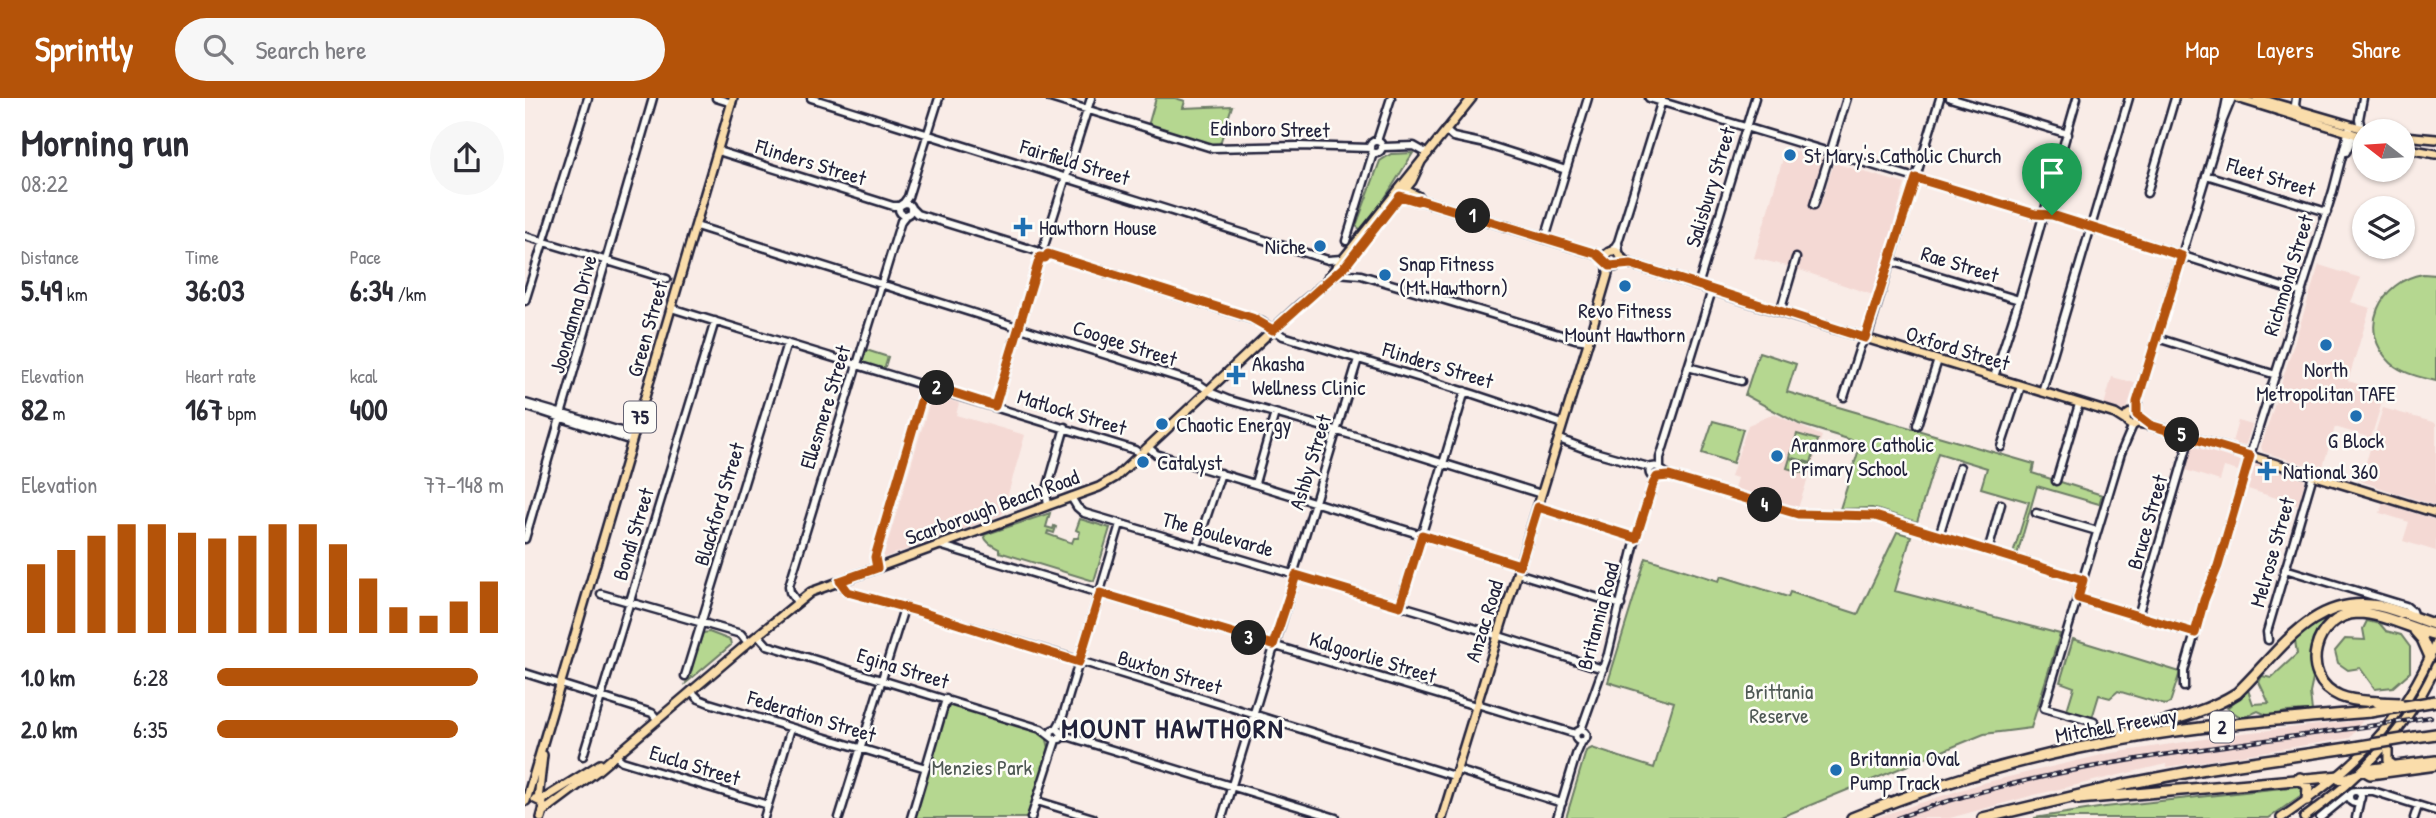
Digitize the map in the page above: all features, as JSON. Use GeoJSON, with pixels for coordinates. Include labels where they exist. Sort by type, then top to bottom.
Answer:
{"type":"FeatureCollection","features":[{"type":"Feature","properties":{"kind":"highway"},"geometry":{"type":"LineString","coordinates":[[2074,749],[2214,706],[2237,693],[2306,623],[2327,610],[2344,605],[2364,604],[2436,617]]}},
{"type":"Feature","properties":{"kind":"highway"},"geometry":{"type":"LineString","coordinates":[[2415,705],[2343,697],[2326,686],[2316,670],[2318,639],[2328,626],[2341,617],[2365,614],[2436,635]]}},
{"type":"Feature","properties":{"kind":"highway"},"geometry":{"type":"LineString","coordinates":[[2416,615],[2436,625]]}},
{"type":"Feature","properties":{"kind":"highway"},"geometry":{"type":"LineString","coordinates":[[2407,627],[2419,635],[2433,662]]}},
{"type":"Feature","properties":{"kind":"highway","name":"Mitchell Freeway"},"geometry":{"type":"LineString","coordinates":[[1852,818],[1914,794],[2003,766],[2074,749],[2171,732],[2370,712],[2436,701]]}},
{"type":"Feature","properties":{"kind":"highway","name":"2"},"geometry":{"type":"LineString","coordinates":[[1983,818],[2176,774],[2436,734]]}},
{"type":"Feature","properties":{"kind":"highway"},"geometry":{"type":"LineString","coordinates":[[2055,800],[2344,776]]}},
{"type":"Feature","properties":{"kind":"highway"},"geometry":{"type":"LineString","coordinates":[[2300,778],[2308,787],[2307,800]]}},
{"type":"Feature","properties":{"kind":"main road","name":"Scarborough Beach Road"},"geometry":{"type":"LineString","coordinates":[[543,815],[811,592],[1106,483],[1148,447],[1344,262],[1399,192],[1413,169],[1422,162],[1472,98]]}},
{"type":"Feature","properties":{"kind":"main road"},"geometry":{"type":"LineString","coordinates":[[2235,98],[2348,128]]}},
{"type":"Feature","properties":{"kind":"main road"},"geometry":{"type":"LineString","coordinates":[[2257,98],[2352,130]]}},
{"type":"Feature","properties":{"kind":"main road","name":"Green Street"},"geometry":{"type":"LineString","coordinates":[[526,802],[733,100]]}},
{"type":"Feature","properties":{"kind":"main road"},"geometry":{"type":"LineString","coordinates":[[2415,137],[2436,139]]}},
{"type":"Feature","properties":{"kind":"main road"},"geometry":{"type":"LineString","coordinates":[[2415,150],[2436,154]]}},
{"type":"Feature","properties":{"kind":"main road"},"geometry":{"type":"LineString","coordinates":[[1399,192],[1417,201],[1613,259]]}},
{"type":"Feature","properties":{"kind":"main road","name":"Oxford Street"},"geometry":{"type":"LineString","coordinates":[[1613,259],[2132,419]]}},
{"type":"Feature","properties":{"kind":"main road","name":"Anzac Road"},"geometry":{"type":"LineString","coordinates":[[1442,818],[1613,259]]}},
{"type":"Feature","properties":{"kind":"main road"},"geometry":{"type":"LineString","coordinates":[[2132,419],[2436,513]]}},
{"type":"Feature","properties":{"kind":"main road"},"geometry":{"type":"LineString","coordinates":[[2304,818],[2363,772],[2410,714],[2433,662],[2436,642]]}},
{"type":"Feature","properties":{"kind":"main road"},"geometry":{"type":"LineString","coordinates":[[2344,776],[2395,716],[2433,662]]}},
{"type":"Feature","properties":{"kind":"main road","name":"Green Street"},"geometry":{"type":"LineString","coordinates":[[539,800],[548,730]]}},
{"type":"Feature","properties":{"kind":"main road"},"geometry":{"type":"LineString","coordinates":[[2388,743],[2388,761],[2396,766]]}},
{"type":"Feature","properties":{"kind":"main road","name":"Scarborough Beach Road"},"geometry":{"type":"LineString","coordinates":[[539,800],[615,755]]}},
{"type":"Feature","properties":{"kind":"main road"},"geometry":{"type":"LineString","coordinates":[[2360,757],[2363,772]]}},
{"type":"Feature","properties":{"kind":"main road"},"geometry":{"type":"LineString","coordinates":[[2281,818],[2344,776],[2436,760]]}},
{"type":"Feature","properties":{"kind":"main road"},"geometry":{"type":"LineString","coordinates":[[2363,772],[2436,766]]}},
{"type":"Feature","properties":{"kind":"main road"},"geometry":{"type":"LineString","coordinates":[[526,802],[539,800],[543,815]]}},
{"type":"Feature","properties":{"kind":"street"},"geometry":{"type":"LineString","coordinates":[[525,301],[588,98]]}},
{"type":"Feature","properties":{"kind":"street","name":"Joondanna Drive"},"geometry":{"type":"LineString","coordinates":[[525,539],[653,98]]}},
{"type":"Feature","properties":{"kind":"street"},"geometry":{"type":"LineString","coordinates":[[716,98],[733,100]]}},
{"type":"Feature","properties":{"kind":"street","name":"Fairfield Street"},"geometry":{"type":"LineString","coordinates":[[811,98],[1328,260],[1344,262]]}},
{"type":"Feature","properties":{"kind":"street","name":"Ellesmere Street"},"geometry":{"type":"LineString","coordinates":[[797,602],[789,586],[939,98]]}},
{"type":"Feature","properties":{"kind":"street","name":"Edinboro Street"},"geometry":{"type":"LineString","coordinates":[[1051,98],[1212,148],[1299,146],[1372,150]]}},
{"type":"Feature","properties":{"kind":"street"},"geometry":{"type":"LineString","coordinates":[[995,406],[1020,328],[1039,254],[1044,246],[1091,98]]}},
{"type":"Feature","properties":{"kind":"street"},"geometry":{"type":"LineString","coordinates":[[1346,241],[1372,150],[1371,144],[1377,141],[1391,98]]}},
{"type":"Feature","properties":{"kind":"street"},"geometry":{"type":"LineString","coordinates":[[1545,239],[1588,98]]}},
{"type":"Feature","properties":{"kind":"street"},"geometry":{"type":"LineString","coordinates":[[1649,98],[2302,293]]}},
{"type":"Feature","properties":{"kind":"street","name":"Salisbury Street"},"geometry":{"type":"LineString","coordinates":[[1698,286],[1755,98]]}},
{"type":"Feature","properties":{"kind":"street"},"geometry":{"type":"LineString","coordinates":[[1814,205],[1847,98]]}},
{"type":"Feature","properties":{"kind":"street"},"geometry":{"type":"LineString","coordinates":[[1844,397],[1890,261],[1940,98]]}},
{"type":"Feature","properties":{"kind":"street"},"geometry":{"type":"LineString","coordinates":[[1950,98],[2068,134]]}},
{"type":"Feature","properties":{"kind":"street"},"geometry":{"type":"LineString","coordinates":[[1994,377],[2077,98]]}},
{"type":"Feature","properties":{"kind":"street"},"geometry":{"type":"LineString","coordinates":[[2042,392],[2129,98]]}},
{"type":"Feature","properties":{"kind":"street"},"geometry":{"type":"LineString","coordinates":[[2147,194],[2175,98]]}},
{"type":"Feature","properties":{"kind":"street"},"geometry":{"type":"LineString","coordinates":[[2223,120],[2227,98]]}},
{"type":"Feature","properties":{"kind":"street"},"geometry":{"type":"LineString","coordinates":[[2094,722],[2044,708],[2223,120],[2235,98]]}},
{"type":"Feature","properties":{"kind":"street"},"geometry":{"type":"LineString","coordinates":[[2296,98],[2298,111]]}},
{"type":"Feature","properties":{"kind":"street"},"geometry":{"type":"LineString","coordinates":[[2359,119],[2363,98]]}},
{"type":"Feature","properties":{"kind":"street","name":"Anzac Road"},"geometry":{"type":"LineString","coordinates":[[1613,259],[1662,100]]}},
{"type":"Feature","properties":{"kind":"street"},"geometry":{"type":"LineString","coordinates":[[2348,128],[2361,107]]}},
{"type":"Feature","properties":{"kind":"street","name":"Richmond Street"},"geometry":{"type":"LineString","coordinates":[[2344,156],[2348,128]]}},
{"type":"Feature","properties":{"kind":"street"},"geometry":{"type":"LineString","coordinates":[[1446,131],[1453,137],[1566,170]]}},
{"type":"Feature","properties":{"kind":"street","name":"Richmond Street"},"geometry":{"type":"LineString","coordinates":[[2184,687],[2184,671],[2204,600],[2218,566],[2344,156],[2352,139]]}},
{"type":"Feature","properties":{"kind":"street"},"geometry":{"type":"LineString","coordinates":[[1377,141],[1383,147],[1414,146],[1428,154]]}},
{"type":"Feature","properties":{"kind":"street"},"geometry":{"type":"LineString","coordinates":[[1372,150],[1379,153],[1383,147]]}},
{"type":"Feature","properties":{"kind":"street","name":"Flinders Street"},"geometry":{"type":"LineString","coordinates":[[718,151],[1039,254]]}},
{"type":"Feature","properties":{"kind":"street","name":"Fleet Street"},"geometry":{"type":"LineString","coordinates":[[2206,175],[2327,212]]}},
{"type":"Feature","properties":{"kind":"street","name":"Coogee Street"},"geometry":{"type":"LineString","coordinates":[[696,226],[1199,384],[1229,400],[1541,494]]}},
{"type":"Feature","properties":{"kind":"street"},"geometry":{"type":"LineString","coordinates":[[525,236],[667,279]]}},
{"type":"Feature","properties":{"kind":"street"},"geometry":{"type":"LineString","coordinates":[[1039,254],[1045,258],[1048,254],[1048,249],[1044,246]]}},
{"type":"Feature","properties":{"kind":"street","name":"Flinders Street"},"geometry":{"type":"LineString","coordinates":[[1048,254],[1252,318],[1283,336],[1564,422]]}},
{"type":"Feature","properties":{"kind":"street"},"geometry":{"type":"LineString","coordinates":[[1780,312],[1796,258]]}},
{"type":"Feature","properties":{"kind":"street","name":"Fairfield Street"},"geometry":{"type":"LineString","coordinates":[[1328,260],[1336,270]]}},
{"type":"Feature","properties":{"kind":"street","name":"Rae Street"},"geometry":{"type":"LineString","coordinates":[[1890,261],[2019,300]]}},
{"type":"Feature","properties":{"kind":"street"},"geometry":{"type":"LineString","coordinates":[[1344,262],[1361,275]]}},
{"type":"Feature","properties":{"kind":"street"},"geometry":{"type":"LineString","coordinates":[[1336,270],[1361,275],[1575,339],[1576,342],[1588,343]]}},
{"type":"Feature","properties":{"kind":"street","name":"Britannia Road"},"geometry":{"type":"LineString","coordinates":[[1557,818],[1580,736],[1603,669],[1655,472],[1712,290]]}},
{"type":"Feature","properties":{"kind":"street","name":"Matlock Street"},"geometry":{"type":"LineString","coordinates":[[671,308],[926,384],[1135,450],[1140,454]]}},
{"type":"Feature","properties":{"kind":"street","name":"Bondi Street"},"geometry":{"type":"LineString","coordinates":[[583,756],[715,321]]}},
{"type":"Feature","properties":{"kind":"street"},"geometry":{"type":"LineString","coordinates":[[2157,338],[2276,375]]}},
{"type":"Feature","properties":{"kind":"street","name":"Blackford Street"},"geometry":{"type":"LineString","coordinates":[[685,676],[787,342]]}},
{"type":"Feature","properties":{"kind":"street","name":"Ashby Street"},"geometry":{"type":"LineString","coordinates":[[1221,818],[1358,359]]}},
{"type":"Feature","properties":{"kind":"street"},"geometry":{"type":"LineString","coordinates":[[1917,425],[1938,359]]}},
{"type":"Feature","properties":{"kind":"street"},"geometry":{"type":"LineString","coordinates":[[1688,367],[1741,381]]}},
{"type":"Feature","properties":{"kind":"street"},"geometry":{"type":"LineString","coordinates":[[877,568],[875,557],[926,384]]}},
{"type":"Feature","properties":{"kind":"street"},"geometry":{"type":"LineString","coordinates":[[2001,447],[2021,386]]}},
{"type":"Feature","properties":{"kind":"street"},"geometry":{"type":"LineString","coordinates":[[1400,606],[1465,391]]}},
{"type":"Feature","properties":{"kind":"street"},"geometry":{"type":"LineString","coordinates":[[2056,481],[2079,404]]}},
{"type":"Feature","properties":{"kind":"street"},"geometry":{"type":"LineString","coordinates":[[525,405],[633,438]]}},
{"type":"Feature","properties":{"kind":"street"},"geometry":{"type":"LineString","coordinates":[[1255,483],[1275,413]]}},
{"type":"Feature","properties":{"kind":"street"},"geometry":{"type":"LineString","coordinates":[[1048,505],[1046,493],[1065,428]]}},
{"type":"Feature","properties":{"kind":"street","name":"Bruce Street"},"geometry":{"type":"LineString","coordinates":[[2138,616],[2190,438]]}},
{"type":"Feature","properties":{"kind":"street"},"geometry":{"type":"LineString","coordinates":[[1558,441],[1798,514],[1875,516],[2083,580]]}},
{"type":"Feature","properties":{"kind":"street","name":"Matlock Street"},"geometry":{"type":"LineString","coordinates":[[1148,447],[1156,454],[1422,535],[1621,605]]}},
{"type":"Feature","properties":{"kind":"street"},"geometry":{"type":"LineString","coordinates":[[1939,536],[1960,467]]}},
{"type":"Feature","properties":{"kind":"street"},"geometry":{"type":"LineString","coordinates":[[1197,546],[1221,473]]}},
{"type":"Feature","properties":{"kind":"street","name":"Melrose Street"},"geometry":{"type":"LineString","coordinates":[[2268,640],[2267,632],[2313,475]]}},
{"type":"Feature","properties":{"kind":"street","name":"The Boulevarde"},"geometry":{"type":"LineString","coordinates":[[1070,497],[1084,513],[1603,669]]}},
{"type":"Feature","properties":{"kind":"street"},"geometry":{"type":"LineString","coordinates":[[1988,551],[2001,504]]}},
{"type":"Feature","properties":{"kind":"street"},"geometry":{"type":"LineString","coordinates":[[1538,507],[1636,538]]}},
{"type":"Feature","properties":{"kind":"street"},"geometry":{"type":"LineString","coordinates":[[2036,513],[2097,531]]}},
{"type":"Feature","properties":{"kind":"street"},"geometry":{"type":"LineString","coordinates":[[1031,818],[1120,524]]}},
{"type":"Feature","properties":{"kind":"street","name":"Kalgoorlie Street"},"geometry":{"type":"LineString","coordinates":[[939,545],[1580,736]]}},
{"type":"Feature","properties":{"kind":"street"},"geometry":{"type":"LineString","coordinates":[[2285,569],[2416,615]]}},
{"type":"Feature","properties":{"kind":"street","name":"Buxton Street"},"geometry":{"type":"LineString","coordinates":[[840,581],[848,592],[1253,716],[1562,803]]}},
{"type":"Feature","properties":{"kind":"street"},"geometry":{"type":"LineString","coordinates":[[601,594],[741,634],[748,643]]}},
{"type":"Feature","properties":{"kind":"street"},"geometry":{"type":"LineString","coordinates":[[2078,598],[2195,633]]}},
{"type":"Feature","properties":{"kind":"street"},"geometry":{"type":"LineString","coordinates":[[839,818],[880,678],[904,608]]}},
{"type":"Feature","properties":{"kind":"street","name":"Egina Street"},"geometry":{"type":"LineString","coordinates":[[758,635],[767,645],[1336,818]]}},
{"type":"Feature","properties":{"kind":"street"},"geometry":{"type":"LineString","coordinates":[[525,673],[652,713],[657,719]]}},
{"type":"Feature","properties":{"kind":"street","name":"Federation Street"},"geometry":{"type":"LineString","coordinates":[[691,691],[699,699],[709,703],[926,768]]}},
{"type":"Feature","properties":{"kind":"street"},"geometry":{"type":"LineString","coordinates":[[911,818],[946,699]]}},
{"type":"Feature","properties":{"kind":"street"},"geometry":{"type":"LineString","coordinates":[[764,818],[791,728]]}},
{"type":"Feature","properties":{"kind":"street","name":"Eucla Street"},"geometry":{"type":"LineString","coordinates":[[615,755],[622,761],[768,805]]}},
{"type":"Feature","properties":{"kind":"street"},"geometry":{"type":"LineString","coordinates":[[525,768],[534,771]]}},
{"type":"Feature","properties":{"kind":"street"},"geometry":{"type":"LineString","coordinates":[[2333,809],[2373,791],[2436,811]]}},
{"type":"Feature","properties":{"kind":"street"},"geometry":{"type":"LineString","coordinates":[[2320,818],[2349,794],[2357,799]]}},
{"type":"Feature","properties":{"kind":"street"},"geometry":{"type":"LineString","coordinates":[[2356,818],[2357,799]]}},
{"type":"Feature","properties":{"kind":"street"},"geometry":{"type":"LineString","coordinates":[[1037,801],[1093,818]]}},
{"type":"Feature","properties":{"kind":"street"},"geometry":{"type":"LineString","coordinates":[[2414,818],[2418,806]]}},
{"type":"Feature","properties":{"kind":"shaded area"},"geometry":{"type":"Polygon","coordinates":[[[1786,148],[1824,160],[1810,206],[1819,209],[1834,163],[1905,184],[1873,295],[1791,267],[1754,258],[1786,148]]]}},
{"type":"Feature","properties":{"kind":"shaded area","name":"North Metropolitan TAFE"},"geometry":{"type":"Polygon","coordinates":[[[2319,265],[2361,278],[2351,302],[2370,308],[2348,381],[2385,392],[2371,438],[2335,427],[2322,470],[2263,452],[2261,447],[2319,265]]]}},
{"type":"Feature","properties":{"kind":"shaded area"},"geometry":{"type":"Polygon","coordinates":[[[2112,377],[2135,383],[2124,411],[2104,405],[2112,377]]]}},
{"type":"Feature","properties":{"kind":"shaded area"},"geometry":{"type":"Polygon","coordinates":[[[932,395],[959,403],[956,415],[1025,435],[1002,515],[883,558],[932,395]]]}},
{"type":"Feature","properties":{"kind":"shaded area"},"geometry":{"type":"Polygon","coordinates":[[[2383,408],[2436,423],[2436,506],[2360,481],[2383,408]]]}},
{"type":"Feature","properties":{"kind":"shaded area","name":"Aranmore Catholic Primary School"},"geometry":{"type":"Polygon","coordinates":[[[1774,414],[1822,436],[1798,508],[1734,488],[1737,478],[1731,476],[1748,425],[1774,414]]]}},
{"type":"Feature","properties":{"kind":"shaded area"},"geometry":{"type":"Polygon","coordinates":[[[2238,421],[2252,425],[2243,446],[2232,442],[2238,421]]]}},
{"type":"Feature","properties":{"kind":"shaded area"},"geometry":{"type":"Polygon","coordinates":[[[2192,446],[2241,461],[2238,471],[2224,467],[2220,481],[2185,470],[2192,446]]]}},
{"type":"Feature","properties":{"kind":"shaded area"},"geometry":{"type":"Polygon","coordinates":[[[2255,464],[2303,478],[2305,482],[2298,505],[2248,489],[2255,464]]]}},
{"type":"Feature","properties":{"kind":"shaded area"},"geometry":{"type":"Polygon","coordinates":[[[2383,503],[2436,520],[2436,551],[2403,541],[2409,522],[2380,513],[2383,503]]]}},
{"type":"Feature","properties":{"kind":"shaded area"},"geometry":{"type":"Polygon","coordinates":[[[2363,720],[2350,738],[2167,767],[2166,764],[1950,818],[1874,818],[1979,784],[2106,754],[2243,733],[2363,720]]]}},
{"type":"Feature","properties":{"kind":"green space"},"geometry":{"type":"Polygon","coordinates":[[[1156,98],[1185,101],[1183,108],[1232,106],[1219,147],[1148,126],[1156,98]]]}},
{"type":"Feature","properties":{"kind":"green space"},"geometry":{"type":"Polygon","coordinates":[[[1413,153],[1361,230],[1356,226],[1380,161],[1391,154],[1413,153]]]}},
{"type":"Feature","properties":{"kind":"green space"},"geometry":{"type":"Polygon","coordinates":[[[2423,274],[2436,275],[2436,381],[2412,375],[2396,367],[2381,350],[2375,336],[2374,322],[2385,297],[2395,286],[2408,278],[2423,274]]]}},
{"type":"Feature","properties":{"kind":"green space"},"geometry":{"type":"Polygon","coordinates":[[[863,349],[888,357],[884,370],[864,363],[861,357],[863,349]]]}},
{"type":"Feature","properties":{"kind":"green space"},"geometry":{"type":"Polygon","coordinates":[[[1759,352],[1796,364],[1787,392],[2034,464],[2032,473],[2102,495],[2099,504],[2037,486],[2017,555],[2013,554],[2029,502],[1981,488],[1987,468],[1938,453],[1917,522],[1872,508],[1840,509],[1861,443],[1799,424],[1745,395],[1759,352]]]}},
{"type":"Feature","properties":{"kind":"green space"},"geometry":{"type":"Polygon","coordinates":[[[1713,421],[1743,429],[1733,463],[1702,453],[1713,421]]]}},
{"type":"Feature","properties":{"kind":"green space"},"geometry":{"type":"Polygon","coordinates":[[[1797,434],[1818,440],[1815,449],[1794,444],[1797,434]]]}},
{"type":"Feature","properties":{"kind":"green space"},"geometry":{"type":"Polygon","coordinates":[[[1793,446],[1814,452],[1811,463],[1790,457],[1793,446]]]}},
{"type":"Feature","properties":{"kind":"green space"},"geometry":{"type":"Polygon","coordinates":[[[1790,458],[1810,464],[1807,474],[1787,468],[1790,458]]]}},
{"type":"Feature","properties":{"kind":"green space"},"geometry":{"type":"Polygon","coordinates":[[[1050,513],[1046,527],[1056,527],[1054,533],[1048,531],[1047,534],[1072,543],[1080,532],[1076,530],[1080,519],[1110,528],[1094,581],[999,552],[999,549],[985,538],[984,535],[1050,513]]]}},
{"type":"Feature","properties":{"kind":"green space","name":"Brittania Reserve"},"geometry":{"type":"Polygon","coordinates":[[[1897,532],[1911,536],[1895,591],[2060,634],[2031,728],[1984,734],[1779,818],[1566,818],[1586,751],[1592,748],[1654,768],[1674,702],[1608,682],[1646,558],[1719,581],[1721,576],[1788,597],[1790,592],[1858,614],[1897,532]]]}},
{"type":"Feature","properties":{"kind":"green space"},"geometry":{"type":"Polygon","coordinates":[[[2330,613],[2313,639],[2309,659],[2313,679],[2310,693],[2312,711],[2285,712],[2271,717],[2258,711],[2242,718],[2227,708],[2248,690],[2253,704],[2269,703],[2259,682],[2262,676],[2271,678],[2297,654],[2295,641],[2313,622],[2330,613]]]}},
{"type":"Feature","properties":{"kind":"green space"},"geometry":{"type":"Polygon","coordinates":[[[2367,621],[2380,624],[2386,631],[2401,635],[2410,647],[2410,672],[2393,687],[2375,689],[2360,668],[2348,670],[2338,663],[2335,651],[2345,639],[2365,640],[2363,629],[2367,621]]]}},
{"type":"Feature","properties":{"kind":"green space"},"geometry":{"type":"Polygon","coordinates":[[[709,632],[730,640],[731,645],[686,683],[703,633],[709,632]]]}},
{"type":"Feature","properties":{"kind":"green space"},"geometry":{"type":"Polygon","coordinates":[[[2073,639],[2180,672],[2170,703],[2165,705],[2118,691],[2110,698],[2099,695],[2092,718],[2067,710],[2074,687],[2060,682],[2073,639]]]}},
{"type":"Feature","properties":{"kind":"green space","name":"Menzies Park"},"geometry":{"type":"Polygon","coordinates":[[[953,704],[1046,736],[1049,748],[1028,818],[914,818],[944,716],[953,704]]]}},
{"type":"Feature","properties":{"kind":"green space"},"geometry":{"type":"Polygon","coordinates":[[[2301,786],[2303,794],[2269,818],[2034,818],[2105,807],[2301,786]]]}},
{"type":"Feature","properties":{"kind":"railway"},"geometry":{"type":"LineString","coordinates":[[1897,818],[1961,797],[2094,767],[2431,717]]}},
{"type":"Feature","properties":{"kind":"place","name":"St Mary's Catholic Church"},"geometry":{"type":"Point","coordinates":[1790,155]}},
{"type":"Feature","properties":{"kind":"place","name":"Hawthorn House"},"geometry":{"type":"Point","coordinates":[1023,227]}},
{"type":"Feature","properties":{"kind":"place","name":"Niche"},"geometry":{"type":"Point","coordinates":[1320,246]}},
{"type":"Feature","properties":{"kind":"place","name":"Snap Fitness (Mt Hawthorn)"},"geometry":{"type":"Point","coordinates":[1385,275]}},
{"type":"Feature","properties":{"kind":"place","name":"Revo Fitness Mount Hawthorn"},"geometry":{"type":"Point","coordinates":[1625,286]}},
{"type":"Feature","properties":{"kind":"place","name":"North Metropolitan TAFE"},"geometry":{"type":"Point","coordinates":[2326,345]}},
{"type":"Feature","properties":{"kind":"place","name":"Akasha Wellness Clinic"},"geometry":{"type":"Point","coordinates":[1236,375]}},
{"type":"Feature","properties":{"kind":"place","name":"G Block"},"geometry":{"type":"Point","coordinates":[2356,416]}},
{"type":"Feature","properties":{"kind":"place","name":"Chaotic Energy"},"geometry":{"type":"Point","coordinates":[1162,424]}},
{"type":"Feature","properties":{"kind":"place","name":"Aranmore Catholic Primary School"},"geometry":{"type":"Point","coordinates":[1777,456]}},
{"type":"Feature","properties":{"kind":"place","name":"Catalyst"},"geometry":{"type":"Point","coordinates":[1143,462]}},
{"type":"Feature","properties":{"kind":"place","name":"National 360"},"geometry":{"type":"Point","coordinates":[2267,471]}},
{"type":"Feature","properties":{"kind":"place","name":"Britannia Oval Pump Track"},"geometry":{"type":"Point","coordinates":[1836,770]}},
{"type":"Feature","properties":{"kind":"district","name":"MOUNT HAWTHORN"},"geometry":{"type":"Point","coordinates":[1173,728]}},
{"type":"Feature","properties":{"kind":"route"},"geometry":{"type":"LineString","coordinates":[[1916,178],[2035,214],[2052,215],[2182,256],[2137,402],[2137,415],[2150,425],[2250,456],[2195,633],[2078,598],[2083,580],[1875,516],[1798,514],[1669,476],[1657,477],[1653,484],[1636,538],[1538,507],[1520,565],[1422,535],[1400,606],[1296,575],[1273,645],[1100,593],[1079,662],[848,592],[840,581],[877,568],[875,557],[926,384],[995,406],[1040,257],[1045,258],[1048,254],[1252,318],[1273,330],[1346,265],[1400,196],[1597,254],[1610,266],[1631,264],[1865,338],[1916,178]]}}]}
